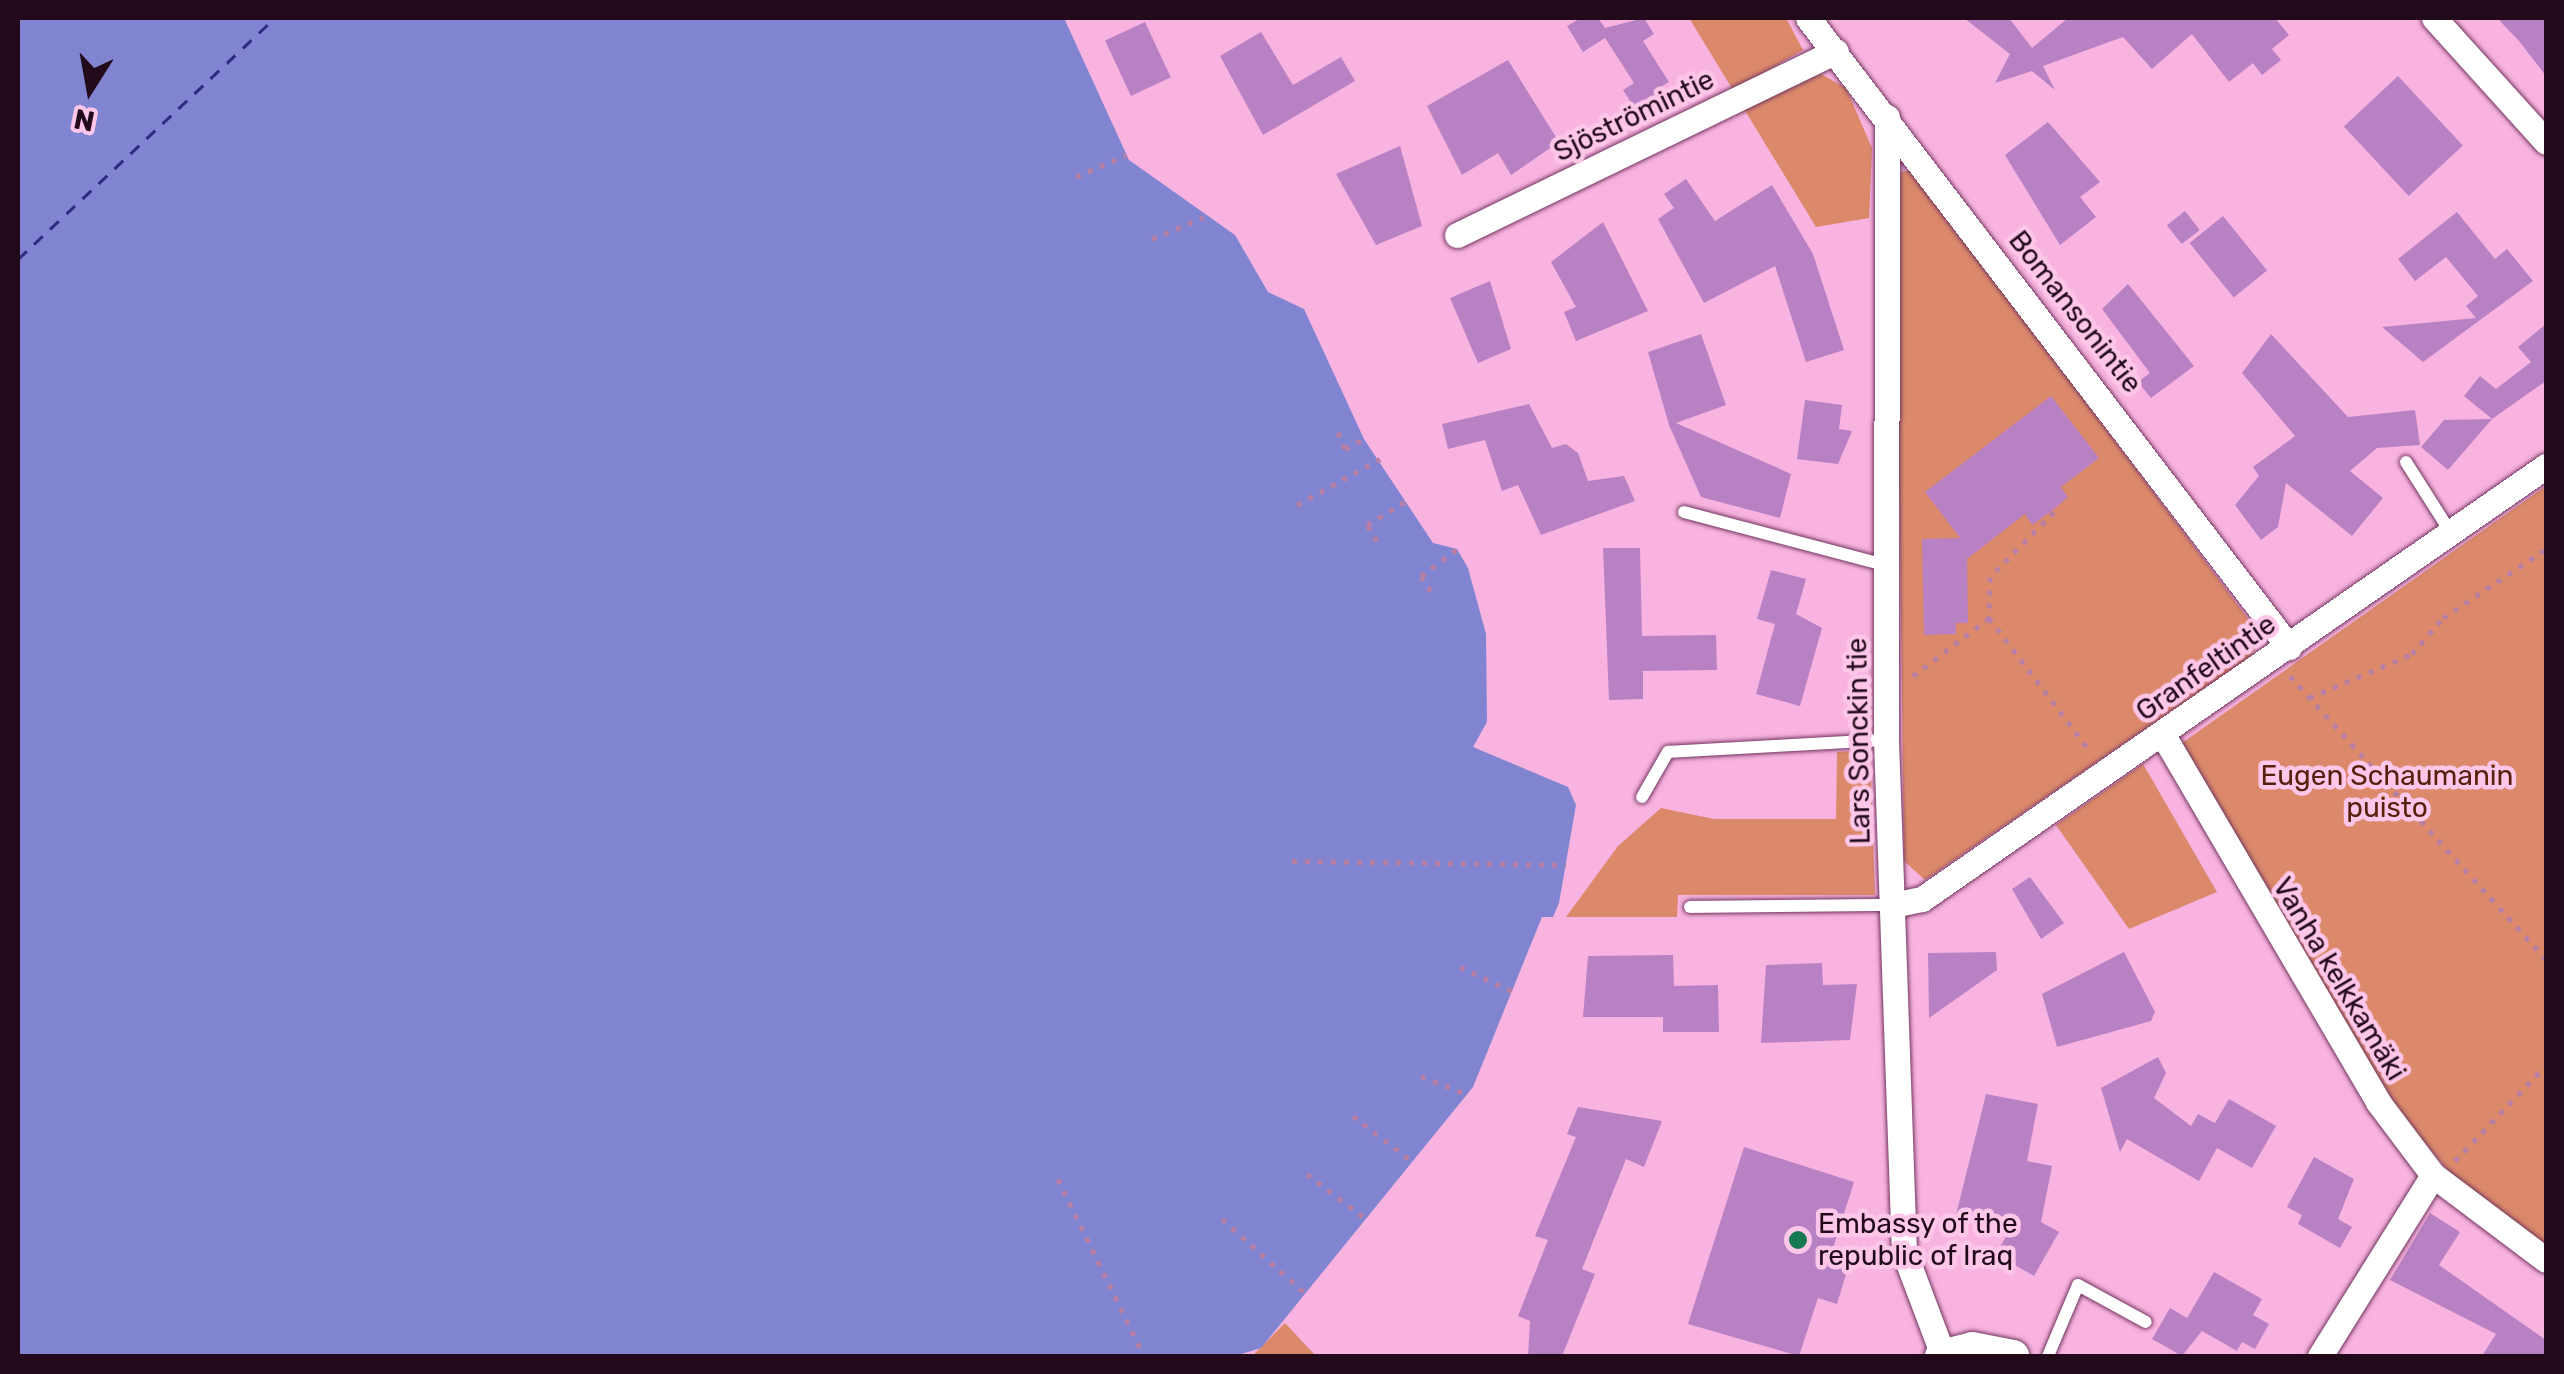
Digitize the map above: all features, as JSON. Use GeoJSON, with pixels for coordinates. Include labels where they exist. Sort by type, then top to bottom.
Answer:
{"type":"FeatureCollection","features":[{"type":"Feature","properties":{"kind":"street","name":"Bomansonintie"},"geometry":{"type":"LineString","coordinates":[[1808,18],[1887,117],[2281,653]]}},
{"type":"Feature","properties":{"kind":"street"},"geometry":{"type":"LineString","coordinates":[[2434,18],[2546,142]]}},
{"type":"Feature","properties":{"kind":"street","name":"Sjöströmintie"},"geometry":{"type":"LineString","coordinates":[[1458,234],[1836,51]]}},
{"type":"Feature","properties":{"kind":"street","name":"Lars Sonckin tie"},"geometry":{"type":"LineString","coordinates":[[1887,117],[1886,740],[1904,1252],[1942,1356]]}},
{"type":"Feature","properties":{"kind":"street","name":"Granfeltintie"},"geometry":{"type":"LineString","coordinates":[[1894,904],[1922,899],[2546,466]]}},
{"type":"Feature","properties":{"kind":"street","name":"Vanha kelkkamäki"},"geometry":{"type":"LineString","coordinates":[[2163,735],[2322,1021],[2433,1175],[2546,1260]]}},
{"type":"Feature","properties":{"kind":"street"},"geometry":{"type":"LineString","coordinates":[[2320,1356],[2433,1175]]}},
{"type":"Feature","properties":{"kind":"street"},"geometry":{"type":"LineString","coordinates":[[1942,1356],[1972,1348],[2013,1356]]}},
{"type":"Feature","properties":{"kind":"lane"},"geometry":{"type":"LineString","coordinates":[[2406,462],[2451,534]]}},
{"type":"Feature","properties":{"kind":"lane"},"geometry":{"type":"LineString","coordinates":[[1684,512],[1885,564]]}},
{"type":"Feature","properties":{"kind":"lane"},"geometry":{"type":"LineString","coordinates":[[1642,798],[1668,752],[1886,740]]}},
{"type":"Feature","properties":{"kind":"lane"},"geometry":{"type":"LineString","coordinates":[[1690,907],[1894,904]]}},
{"type":"Feature","properties":{"kind":"lane"},"geometry":{"type":"LineString","coordinates":[[2048,1356],[2078,1285],[2146,1322]]}},
{"type":"Feature","properties":{"kind":"path"},"geometry":{"type":"LineString","coordinates":[[1076,177],[1126,156]]}},
{"type":"Feature","properties":{"kind":"path"},"geometry":{"type":"LineString","coordinates":[[1152,239],[1204,217]]}},
{"type":"Feature","properties":{"kind":"path"},"geometry":{"type":"LineString","coordinates":[[1338,432],[1345,449],[1364,439]]}},
{"type":"Feature","properties":{"kind":"path"},"geometry":{"type":"LineString","coordinates":[[1297,505],[1380,459]]}},
{"type":"Feature","properties":{"kind":"path"},"geometry":{"type":"LineString","coordinates":[[1377,541],[1366,526],[1408,500]]}},
{"type":"Feature","properties":{"kind":"path"},"geometry":{"type":"LineString","coordinates":[[2054,512],[1990,577],[1989,618],[2106,774]]}},
{"type":"Feature","properties":{"kind":"path"},"geometry":{"type":"LineString","coordinates":[[1430,590],[1420,576],[1458,549]]}},
{"type":"Feature","properties":{"kind":"path"},"geometry":{"type":"LineString","coordinates":[[2309,698],[2412,654],[2442,618],[2546,549]]}},
{"type":"Feature","properties":{"kind":"path"},"geometry":{"type":"LineString","coordinates":[[1887,686],[1989,618]]}},
{"type":"Feature","properties":{"kind":"path"},"geometry":{"type":"LineString","coordinates":[[2281,653],[2309,698],[2546,959]]}},
{"type":"Feature","properties":{"kind":"path"},"geometry":{"type":"LineString","coordinates":[[1292,861],[1566,865]]}},
{"type":"Feature","properties":{"kind":"path"},"geometry":{"type":"LineString","coordinates":[[1460,967],[1512,992]]}},
{"type":"Feature","properties":{"kind":"path"},"geometry":{"type":"LineString","coordinates":[[2433,1175],[2546,1066]]}},
{"type":"Feature","properties":{"kind":"path"},"geometry":{"type":"LineString","coordinates":[[1421,1076],[1466,1094]]}},
{"type":"Feature","properties":{"kind":"path"},"geometry":{"type":"LineString","coordinates":[[1352,1116],[1413,1162]]}},
{"type":"Feature","properties":{"kind":"path"},"geometry":{"type":"LineString","coordinates":[[1308,1174],[1366,1220]]}},
{"type":"Feature","properties":{"kind":"path"},"geometry":{"type":"LineString","coordinates":[[1058,1180],[1144,1356]]}},
{"type":"Feature","properties":{"kind":"path"},"geometry":{"type":"LineString","coordinates":[[1222,1220],[1307,1295]]}},
{"type":"Feature","properties":{"kind":"green space"},"geometry":{"type":"Polygon","coordinates":[[[1689,18],[1786,18],[1803,50],[1733,90],[1689,18]]]}},
{"type":"Feature","properties":{"kind":"green space"},"geometry":{"type":"Polygon","coordinates":[[[1821,74],[1846,88],[1872,148],[1869,218],[1816,227],[1744,109],[1821,74]]]}},
{"type":"Feature","properties":{"kind":"green space"},"geometry":{"type":"Polygon","coordinates":[[[1912,170],[2261,636],[2251,656],[1925,880],[1904,861],[1896,186],[1901,172],[1912,170]]]}},
{"type":"Feature","properties":{"kind":"green space","name":"Eugen Schaumanin puisto"},"geometry":{"type":"Polygon","coordinates":[[[2546,486],[2546,1249],[2453,1176],[2377,1087],[2182,743],[2546,486]]]}},
{"type":"Feature","properties":{"kind":"green space"},"geometry":{"type":"Polygon","coordinates":[[[1870,750],[1875,895],[1678,895],[1677,917],[1566,917],[1618,846],[1661,808],[1714,819],[1836,819],[1837,752],[1870,750]]]}},
{"type":"Feature","properties":{"kind":"green space"},"geometry":{"type":"Polygon","coordinates":[[[2143,764],[2217,892],[2129,929],[2056,825],[2143,764]]]}},
{"type":"Feature","properties":{"kind":"green space"},"geometry":{"type":"Polygon","coordinates":[[[1285,1323],[1316,1356],[1235,1356],[1254,1354],[1285,1323]]]}},
{"type":"Feature","properties":{"kind":"water"},"geometry":{"type":"Polygon","coordinates":[[[18,18],[1064,18],[1129,160],[1235,235],[1268,292],[1304,309],[1364,439],[1433,543],[1457,549],[1468,568],[1486,634],[1487,722],[1473,747],[1568,787],[1576,805],[1559,903],[1553,917],[1542,917],[1473,1087],[1261,1348],[1235,1356],[18,1356],[18,18]]]}},
{"type":"Feature","properties":{"kind":"building"},"geometry":{"type":"Polygon","coordinates":[[[1581,18],[1598,18],[1605,28],[1644,18],[1654,34],[1643,41],[1669,82],[1654,91],[1659,99],[1637,112],[1623,90],[1634,83],[1605,38],[1583,52],[1567,26],[1581,18]]]}},
{"type":"Feature","properties":{"kind":"building"},"geometry":{"type":"Polygon","coordinates":[[[1964,18],[2009,18],[2032,48],[2068,18],[2275,18],[2289,35],[2272,49],[2281,60],[2262,75],[2253,63],[2229,82],[2192,34],[2152,69],[2123,37],[2043,66],[2055,90],[2032,71],[1995,83],[2010,54],[1964,18]]]}},
{"type":"Feature","properties":{"kind":"building"},"geometry":{"type":"Polygon","coordinates":[[[2497,18],[2546,18],[2546,76],[2519,41],[2497,18]]]}},
{"type":"Feature","properties":{"kind":"building"},"geometry":{"type":"Polygon","coordinates":[[[1145,22],[1171,77],[1131,96],[1105,41],[1145,22]]]}},
{"type":"Feature","properties":{"kind":"building"},"geometry":{"type":"Polygon","coordinates":[[[1261,32],[1293,85],[1341,57],[1355,81],[1263,135],[1220,56],[1261,32]]]}},
{"type":"Feature","properties":{"kind":"building"},"geometry":{"type":"Polygon","coordinates":[[[1508,60],[1559,142],[1511,175],[1498,153],[1462,175],[1427,106],[1508,60]]]}},
{"type":"Feature","properties":{"kind":"building"},"geometry":{"type":"Polygon","coordinates":[[[2398,76],[2463,145],[2409,196],[2344,126],[2398,76]]]}},
{"type":"Feature","properties":{"kind":"building"},"geometry":{"type":"Polygon","coordinates":[[[2048,122],[2100,182],[2080,197],[2096,217],[2060,245],[2005,155],[2048,122]]]}},
{"type":"Feature","properties":{"kind":"building"},"geometry":{"type":"Polygon","coordinates":[[[1400,146],[1422,226],[1376,245],[1336,174],[1400,146]]]}},
{"type":"Feature","properties":{"kind":"building"},"geometry":{"type":"Polygon","coordinates":[[[1686,179],[1715,221],[1772,185],[1813,254],[1844,350],[1806,362],[1775,266],[1704,303],[1658,219],[1674,208],[1664,194],[1686,179]]]}},
{"type":"Feature","properties":{"kind":"building"},"geometry":{"type":"Polygon","coordinates":[[[2185,211],[2200,230],[2182,244],[2167,225],[2185,211]]]}},
{"type":"Feature","properties":{"kind":"building"},"geometry":{"type":"Polygon","coordinates":[[[2457,212],[2495,259],[2507,249],[2533,281],[2423,362],[2382,327],[2476,318],[2466,306],[2478,296],[2446,257],[2415,281],[2398,259],[2457,212]]]}},
{"type":"Feature","properties":{"kind":"building"},"geometry":{"type":"Polygon","coordinates":[[[2223,216],[2267,270],[2234,297],[2190,243],[2223,216]]]}},
{"type":"Feature","properties":{"kind":"building"},"geometry":{"type":"Polygon","coordinates":[[[1603,222],[1648,311],[1576,341],[1564,312],[1576,307],[1551,262],[1603,222]]]}},
{"type":"Feature","properties":{"kind":"building"},"geometry":{"type":"Polygon","coordinates":[[[1490,281],[1511,349],[1478,363],[1450,298],[1490,281]]]}},
{"type":"Feature","properties":{"kind":"building"},"geometry":{"type":"Polygon","coordinates":[[[2128,284],[2194,366],[2151,398],[2138,382],[2150,373],[2102,309],[2128,284]]]}},
{"type":"Feature","properties":{"kind":"building"},"geometry":{"type":"Polygon","coordinates":[[[2546,324],[2546,381],[2492,419],[2464,396],[2480,376],[2496,389],[2531,362],[2518,347],[2546,324]]]}},
{"type":"Feature","properties":{"kind":"building"},"geometry":{"type":"Polygon","coordinates":[[[1701,334],[1726,405],[1676,423],[1791,474],[1780,518],[1701,497],[1669,425],[1648,352],[1701,334]]]}},
{"type":"Feature","properties":{"kind":"building"},"geometry":{"type":"Polygon","coordinates":[[[2271,334],[2348,417],[2415,410],[2420,445],[2377,448],[2350,471],[2383,498],[2352,536],[2286,483],[2278,527],[2261,540],[2235,505],[2259,476],[2253,467],[2295,436],[2242,373],[2271,334]]]}},
{"type":"Feature","properties":{"kind":"building"},"geometry":{"type":"Polygon","coordinates":[[[2051,396],[2099,458],[2061,487],[2068,497],[2053,510],[2032,525],[2025,514],[1967,559],[1968,623],[1956,623],[1956,634],[1924,635],[1922,539],[1960,538],[1925,492],[2051,396]]]}},
{"type":"Feature","properties":{"kind":"building"},"geometry":{"type":"Polygon","coordinates":[[[1805,400],[1842,405],[1839,429],[1852,431],[1838,464],[1797,459],[1805,400]]]}},
{"type":"Feature","properties":{"kind":"building"},"geometry":{"type":"Polygon","coordinates":[[[1529,404],[1552,448],[1566,444],[1578,453],[1588,481],[1624,476],[1635,501],[1541,535],[1518,485],[1502,491],[1485,440],[1448,449],[1442,424],[1529,404]]]}},
{"type":"Feature","properties":{"kind":"building"},"geometry":{"type":"Polygon","coordinates":[[[2492,419],[2448,470],[2421,447],[2444,420],[2492,419]]]}},
{"type":"Feature","properties":{"kind":"building"},"geometry":{"type":"Polygon","coordinates":[[[1603,548],[1640,548],[1642,636],[1716,635],[1717,670],[1643,671],[1643,699],[1609,700],[1603,548]]]}},
{"type":"Feature","properties":{"kind":"building"},"geometry":{"type":"Polygon","coordinates":[[[1771,570],[1806,579],[1796,614],[1822,628],[1800,706],[1756,694],[1775,624],[1757,619],[1771,570]]]}},
{"type":"Feature","properties":{"kind":"building"},"geometry":{"type":"Polygon","coordinates":[[[2030,877],[2064,923],[2041,939],[2012,889],[2030,877]]]}},
{"type":"Feature","properties":{"kind":"building"},"geometry":{"type":"Polygon","coordinates":[[[1996,952],[1997,970],[1929,1018],[1928,953],[1996,952]]]}},
{"type":"Feature","properties":{"kind":"building"},"geometry":{"type":"Polygon","coordinates":[[[2124,952],[2155,1012],[2151,1021],[2057,1047],[2042,994],[2124,952]]]}},
{"type":"Feature","properties":{"kind":"building"},"geometry":{"type":"Polygon","coordinates":[[[1673,955],[1674,986],[1718,985],[1719,1032],[1663,1032],[1663,1017],[1583,1017],[1588,956],[1673,955]]]}},
{"type":"Feature","properties":{"kind":"building"},"geometry":{"type":"Polygon","coordinates":[[[1822,963],[1823,985],[1857,984],[1850,1040],[1761,1043],[1766,965],[1822,963]]]}},
{"type":"Feature","properties":{"kind":"building"},"geometry":{"type":"Polygon","coordinates":[[[2158,1057],[2166,1073],[2154,1098],[2191,1126],[2198,1114],[2215,1123],[2229,1099],[2276,1126],[2252,1168],[2217,1148],[2199,1181],[2127,1139],[2120,1152],[2101,1088],[2158,1057]]]}},
{"type":"Feature","properties":{"kind":"building"},"geometry":{"type":"Polygon","coordinates":[[[1986,1094],[2038,1104],[2027,1161],[2052,1166],[2041,1222],[2059,1232],[2034,1276],[1996,1254],[2012,1226],[1956,1215],[1986,1094]]]}},
{"type":"Feature","properties":{"kind":"building"},"geometry":{"type":"Polygon","coordinates":[[[1578,1107],[1662,1121],[1644,1167],[1626,1159],[1582,1269],[1595,1274],[1562,1356],[1528,1356],[1530,1321],[1518,1316],[1548,1240],[1535,1236],[1576,1137],[1567,1134],[1578,1107]]]}},
{"type":"Feature","properties":{"kind":"building"},"geometry":{"type":"Polygon","coordinates":[[[1744,1147],[1854,1182],[1834,1245],[1853,1251],[1837,1304],[1818,1298],[1799,1356],[1688,1324],[1744,1147]]]}},
{"type":"Feature","properties":{"kind":"building"},"geometry":{"type":"Polygon","coordinates":[[[2314,1157],[2354,1179],[2338,1219],[2352,1227],[2340,1248],[2298,1224],[2302,1215],[2287,1207],[2314,1157]]]}},
{"type":"Feature","properties":{"kind":"building"},"geometry":{"type":"Polygon","coordinates":[[[2430,1213],[2460,1232],[2439,1265],[2546,1340],[2546,1356],[2482,1356],[2496,1334],[2390,1280],[2430,1213]]]}},
{"type":"Feature","properties":{"kind":"building"},"geometry":{"type":"Polygon","coordinates":[[[2214,1272],[2262,1299],[2253,1315],[2269,1324],[2255,1349],[2242,1342],[2237,1351],[2202,1331],[2182,1356],[2152,1339],[2170,1308],[2187,1318],[2214,1272]]]}},
{"type":"Feature","properties":{"kind":"ferry route"},"geometry":{"type":"LineString","coordinates":[[18,259],[275,18]]}},
{"type":"Feature","properties":{"kind":"place","name":"Embassy of the republic of Iraq"},"geometry":{"type":"Point","coordinates":[1798,1240]}}]}
